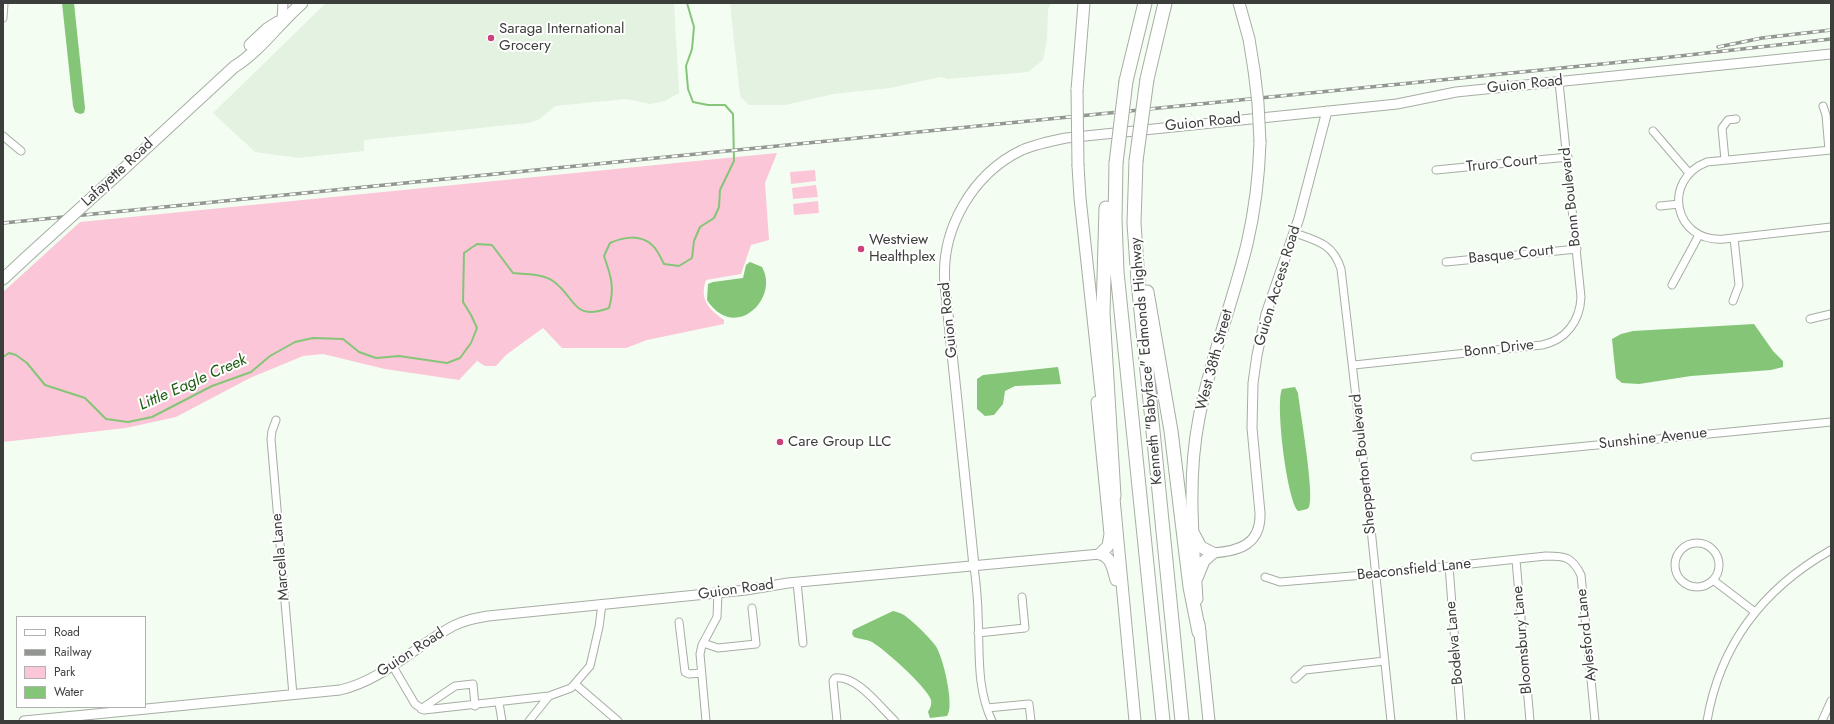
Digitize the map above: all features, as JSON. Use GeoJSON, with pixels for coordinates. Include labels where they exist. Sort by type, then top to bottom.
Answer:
{"type":"FeatureCollection","features":[{"type":"Feature","properties":{"kind":"highway","name":"Kenneth \"Babyface\" Edmonds Highway"},"geometry":{"type":"LineString","coordinates":[[1145,3],[1126,81],[1116,163],[1115,219],[1117,272],[1163,721]]}},
{"type":"Feature","properties":{"kind":"highway","name":"Kenneth \"Babyface\" Edmonds Highway"},"geometry":{"type":"LineString","coordinates":[[1165,3],[1147,80],[1136,161],[1134,223],[1138,288],[1182,721]]}},
{"type":"Feature","properties":{"kind":"highway"},"geometry":{"type":"LineString","coordinates":[[1114,496],[1103,307],[1107,206],[1116,163]]}},
{"type":"Feature","properties":{"kind":"highway"},"geometry":{"type":"LineString","coordinates":[[1134,223],[1171,431],[1190,587],[1200,632]]}},
{"type":"Feature","properties":{"kind":"main road","name":"Lafayette Road"},"geometry":{"type":"LineString","coordinates":[[3,279],[234,67],[234,61],[267,29],[282,20],[302,3]]}},
{"type":"Feature","properties":{"kind":"main road"},"geometry":{"type":"LineString","coordinates":[[1084,3],[1077,90],[1080,198],[1114,496],[1135,721]]}},
{"type":"Feature","properties":{"kind":"main road","name":"West 38th Street"},"geometry":{"type":"LineString","coordinates":[[1209,721],[1191,528],[1192,472],[1198,420],[1207,382],[1248,243],[1256,196],[1260,142],[1258,103],[1249,39],[1239,3]]}},
{"type":"Feature","properties":{"kind":"main road"},"geometry":{"type":"LineString","coordinates":[[1097,353],[1096,397],[1110,534],[1108,546],[1100,554],[1108,558],[1113,569],[1125,620]]}},
{"type":"Feature","properties":{"kind":"main road"},"geometry":{"type":"LineString","coordinates":[[1191,528],[1200,545],[1213,553],[1204,561],[1196,579]]}},
{"type":"Feature","properties":{"kind":"street"},"geometry":{"type":"LineString","coordinates":[[3,18],[4,3]]}},
{"type":"Feature","properties":{"kind":"street"},"geometry":{"type":"LineString","coordinates":[[282,20],[283,3]]}},
{"type":"Feature","properties":{"kind":"street","name":"Guion Road"},"geometry":{"type":"LineString","coordinates":[[974,566],[944,270],[946,250],[959,212],[971,193],[988,174],[1013,155],[1033,146],[1054,140],[1397,104],[1456,92],[1831,54]]}},
{"type":"Feature","properties":{"kind":"street","name":"Bonn Boulevard"},"geometry":{"type":"LineString","coordinates":[[1559,82],[1568,157],[1581,298],[1579,313]]}},
{"type":"Feature","properties":{"kind":"street"},"geometry":{"type":"LineString","coordinates":[[1823,106],[1826,115],[1830,150],[1707,162],[1689,173],[1679,191],[1679,204],[1684,220],[1688,226],[1699,235],[1716,239],[1831,227]]}},
{"type":"Feature","properties":{"kind":"street","name":"Guion Access Road"},"geometry":{"type":"LineString","coordinates":[[1213,553],[1232,551],[1244,546],[1255,536],[1259,527],[1260,513],[1252,428],[1254,377],[1260,339],[1266,314],[1295,233],[1327,111]]}},
{"type":"Feature","properties":{"kind":"street"},"geometry":{"type":"LineString","coordinates":[[1725,160],[1722,128],[1728,120],[1736,119]]}},
{"type":"Feature","properties":{"kind":"street"},"geometry":{"type":"LineString","coordinates":[[1653,130],[1689,173]]}},
{"type":"Feature","properties":{"kind":"street"},"geometry":{"type":"LineString","coordinates":[[3,136],[21,151]]}},
{"type":"Feature","properties":{"kind":"street","name":"Truro Court"},"geometry":{"type":"LineString","coordinates":[[1436,170],[1568,157]]}},
{"type":"Feature","properties":{"kind":"street"},"geometry":{"type":"LineString","coordinates":[[1660,206],[1679,204]]}},
{"type":"Feature","properties":{"kind":"street","name":"Shepperton Boulevard"},"geometry":{"type":"LineString","coordinates":[[1295,233],[1315,239],[1336,255],[1341,269],[1354,365],[1391,721]]}},
{"type":"Feature","properties":{"kind":"street"},"geometry":{"type":"LineString","coordinates":[[1672,285],[1699,235]]}},
{"type":"Feature","properties":{"kind":"street"},"geometry":{"type":"LineString","coordinates":[[1733,301],[1739,285],[1734,238]]}},
{"type":"Feature","properties":{"kind":"street","name":"Basque Court"},"geometry":{"type":"LineString","coordinates":[[1446,262],[1576,249]]}},
{"type":"Feature","properties":{"kind":"street","name":"Bonn Drive"},"geometry":{"type":"LineString","coordinates":[[1354,365],[1546,344],[1564,334],[1572,326],[1579,313]]}},
{"type":"Feature","properties":{"kind":"street"},"geometry":{"type":"LineString","coordinates":[[1810,319],[1831,314]]}},
{"type":"Feature","properties":{"kind":"street","name":"Marcella Lane"},"geometry":{"type":"LineString","coordinates":[[276,420],[271,439],[294,695]]}},
{"type":"Feature","properties":{"kind":"street","name":"Sunshine Avenue"},"geometry":{"type":"LineString","coordinates":[[1474,457],[1831,422]]}},
{"type":"Feature","properties":{"kind":"street"},"geometry":{"type":"LineString","coordinates":[[1703,544],[1712,550],[1716,555],[1719,564],[1718,572],[1713,580],[1706,586],[1696,587],[1687,585],[1681,580],[1676,570],[1675,564],[1677,556],[1689,545],[1703,544]]}},
{"type":"Feature","properties":{"kind":"street"},"geometry":{"type":"LineString","coordinates":[[1706,721],[1713,691],[1726,658],[1738,635],[1755,612],[1777,588],[1792,575],[1831,550]]}},
{"type":"Feature","properties":{"kind":"street","name":"Guion Road"},"geometry":{"type":"LineString","coordinates":[[24,721],[294,695],[349,688],[366,681],[453,626],[471,619],[503,614],[746,590],[797,582],[1100,554]]}},
{"type":"Feature","properties":{"kind":"street","name":"Beaconsfield Lane"},"geometry":{"type":"LineString","coordinates":[[1264,577],[1280,582],[1563,556]]}},
{"type":"Feature","properties":{"kind":"street","name":"Aylesford Lane"},"geometry":{"type":"LineString","coordinates":[[1563,556],[1575,563],[1581,575],[1595,721]]}},
{"type":"Feature","properties":{"kind":"street","name":"Bloomsbury Lane"},"geometry":{"type":"LineString","coordinates":[[1516,560],[1530,721]]}},
{"type":"Feature","properties":{"kind":"street"},"geometry":{"type":"LineString","coordinates":[[974,566],[978,615],[980,676],[987,708],[992,721]]}},
{"type":"Feature","properties":{"kind":"street","name":"Bodelva Lane"},"geometry":{"type":"LineString","coordinates":[[1449,566],[1461,721]]}},
{"type":"Feature","properties":{"kind":"street"},"geometry":{"type":"LineString","coordinates":[[1713,580],[1755,612]]}},
{"type":"Feature","properties":{"kind":"street"},"geometry":{"type":"LineString","coordinates":[[797,582],[803,643]]}},
{"type":"Feature","properties":{"kind":"street"},"geometry":{"type":"LineString","coordinates":[[706,721],[700,654],[703,643],[716,620],[718,593]]}},
{"type":"Feature","properties":{"kind":"street"},"geometry":{"type":"LineString","coordinates":[[978,633],[1024,628],[1022,597]]}},
{"type":"Feature","properties":{"kind":"street"},"geometry":{"type":"LineString","coordinates":[[392,665],[415,704],[421,709],[428,711],[549,696],[566,691],[575,684],[592,663],[602,604]]}},
{"type":"Feature","properties":{"kind":"street"},"geometry":{"type":"LineString","coordinates":[[703,643],[711,647],[718,648],[756,644],[752,608]]}},
{"type":"Feature","properties":{"kind":"street"},"geometry":{"type":"LineString","coordinates":[[679,622],[685,672],[689,674],[701,674]]}},
{"type":"Feature","properties":{"kind":"street"},"geometry":{"type":"LineString","coordinates":[[1294,678],[1305,670],[1385,661]]}},
{"type":"Feature","properties":{"kind":"street"},"geometry":{"type":"LineString","coordinates":[[837,721],[833,681],[836,678],[846,679],[856,683],[890,720]]}},
{"type":"Feature","properties":{"kind":"street"},"geometry":{"type":"LineString","coordinates":[[421,709],[455,686],[473,684],[475,706]]}},
{"type":"Feature","properties":{"kind":"street"},"geometry":{"type":"LineString","coordinates":[[575,684],[618,721]]}},
{"type":"Feature","properties":{"kind":"street"},"geometry":{"type":"LineString","coordinates":[[529,721],[549,696]]}},
{"type":"Feature","properties":{"kind":"street"},"geometry":{"type":"LineString","coordinates":[[1822,721],[1831,701]]}},
{"type":"Feature","properties":{"kind":"street"},"geometry":{"type":"LineString","coordinates":[[499,703],[502,721]]}},
{"type":"Feature","properties":{"kind":"street"},"geometry":{"type":"LineString","coordinates":[[987,708],[1029,704],[1031,721]]}},
{"type":"Feature","properties":{"kind":"shaded area"},"geometry":{"type":"Polygon","coordinates":[[[326,3],[674,3],[679,93],[665,101],[650,104],[626,99],[555,106],[540,119],[528,123],[364,140],[364,151],[299,158],[255,152],[213,113],[326,3]]]}},
{"type":"Feature","properties":{"kind":"shaded area"},"geometry":{"type":"Polygon","coordinates":[[[730,3],[1051,3],[1048,9],[1047,40],[1043,60],[1028,72],[948,79],[941,77],[890,88],[833,94],[785,105],[749,105],[740,96],[730,3]]]}},
{"type":"Feature","properties":{"kind":"green space"},"geometry":{"type":"Polygon","coordinates":[[[777,153],[765,183],[769,240],[751,245],[741,274],[706,280],[704,287],[705,299],[710,308],[724,320],[724,324],[647,340],[626,348],[562,348],[543,328],[506,355],[496,366],[485,366],[477,361],[459,380],[385,369],[323,354],[303,356],[250,378],[176,417],[126,428],[3,442],[3,292],[80,222],[777,153]]]}},
{"type":"Feature","properties":{"kind":"green space"},"geometry":{"type":"Polygon","coordinates":[[[815,170],[816,181],[791,184],[790,172],[815,170]]]}},
{"type":"Feature","properties":{"kind":"green space"},"geometry":{"type":"Polygon","coordinates":[[[816,185],[818,197],[793,199],[792,188],[816,185]]]}},
{"type":"Feature","properties":{"kind":"green space"},"geometry":{"type":"Polygon","coordinates":[[[818,201],[819,213],[794,215],[793,204],[818,201]]]}},
{"type":"Feature","properties":{"kind":"water"},"geometry":{"type":"Polygon","coordinates":[[[62,3],[74,3],[85,108],[84,113],[80,114],[75,112],[73,106],[62,3]]]}},
{"type":"Feature","properties":{"kind":"water"},"geometry":{"type":"Polygon","coordinates":[[[750,262],[762,267],[766,279],[765,291],[760,302],[752,311],[741,317],[730,317],[718,312],[707,300],[708,284],[743,278],[746,265],[750,262]]]}},
{"type":"Feature","properties":{"kind":"water"},"geometry":{"type":"Polygon","coordinates":[[[1754,324],[1773,351],[1783,361],[1783,367],[1771,370],[1691,376],[1639,384],[1622,383],[1616,378],[1612,339],[1621,334],[1633,331],[1754,324]]]}},
{"type":"Feature","properties":{"kind":"water"},"geometry":{"type":"Polygon","coordinates":[[[1058,367],[1061,384],[1015,386],[1005,391],[1003,404],[994,415],[985,416],[977,409],[977,379],[983,375],[1058,367]]]}},
{"type":"Feature","properties":{"kind":"water"},"geometry":{"type":"Polygon","coordinates":[[[1295,387],[1298,393],[1310,487],[1309,507],[1298,511],[1294,503],[1286,471],[1280,412],[1280,398],[1282,389],[1295,387]]]}},
{"type":"Feature","properties":{"kind":"water"},"geometry":{"type":"Polygon","coordinates":[[[893,611],[903,614],[912,621],[935,645],[944,669],[949,692],[950,703],[947,716],[930,718],[928,712],[931,705],[931,700],[922,686],[878,646],[870,641],[854,637],[852,634],[853,630],[893,611]]]}},
{"type":"Feature","properties":{"kind":"waterway","name":"Little Eagle Creek"},"geometry":{"type":"LineString","coordinates":[[3,357],[9,353],[16,355],[27,363],[45,385],[85,398],[106,419],[128,422],[152,417],[212,386],[251,372],[270,356],[295,342],[313,338],[343,339],[359,352],[376,358],[399,356],[447,363],[460,358],[471,343],[477,328],[463,302],[464,253],[477,244],[492,245],[513,273],[539,276],[553,281],[581,310],[597,312],[609,308],[612,288],[609,270],[604,256],[610,243],[626,238],[642,239],[654,247],[664,264],[679,266],[692,258],[694,241],[700,227],[714,218],[719,207],[720,190],[734,161],[733,114],[725,105],[708,105],[693,102],[688,89],[686,66],[692,49],[694,27],[687,3]]}},
{"type":"Feature","properties":{"kind":"railway"},"geometry":{"type":"LineString","coordinates":[[1718,47],[1762,38],[1831,30]]}},
{"type":"Feature","properties":{"kind":"railway"},"geometry":{"type":"LineString","coordinates":[[3,223],[1662,58],[1831,39]]}},
{"type":"Feature","properties":{"kind":"place","name":"Saraga International Grocery"},"geometry":{"type":"Point","coordinates":[491,38]}},
{"type":"Feature","properties":{"kind":"place","name":"Westview Healthplex"},"geometry":{"type":"Point","coordinates":[861,249]}},
{"type":"Feature","properties":{"kind":"place","name":"Care Group LLC"},"geometry":{"type":"Point","coordinates":[780,442]}}]}
